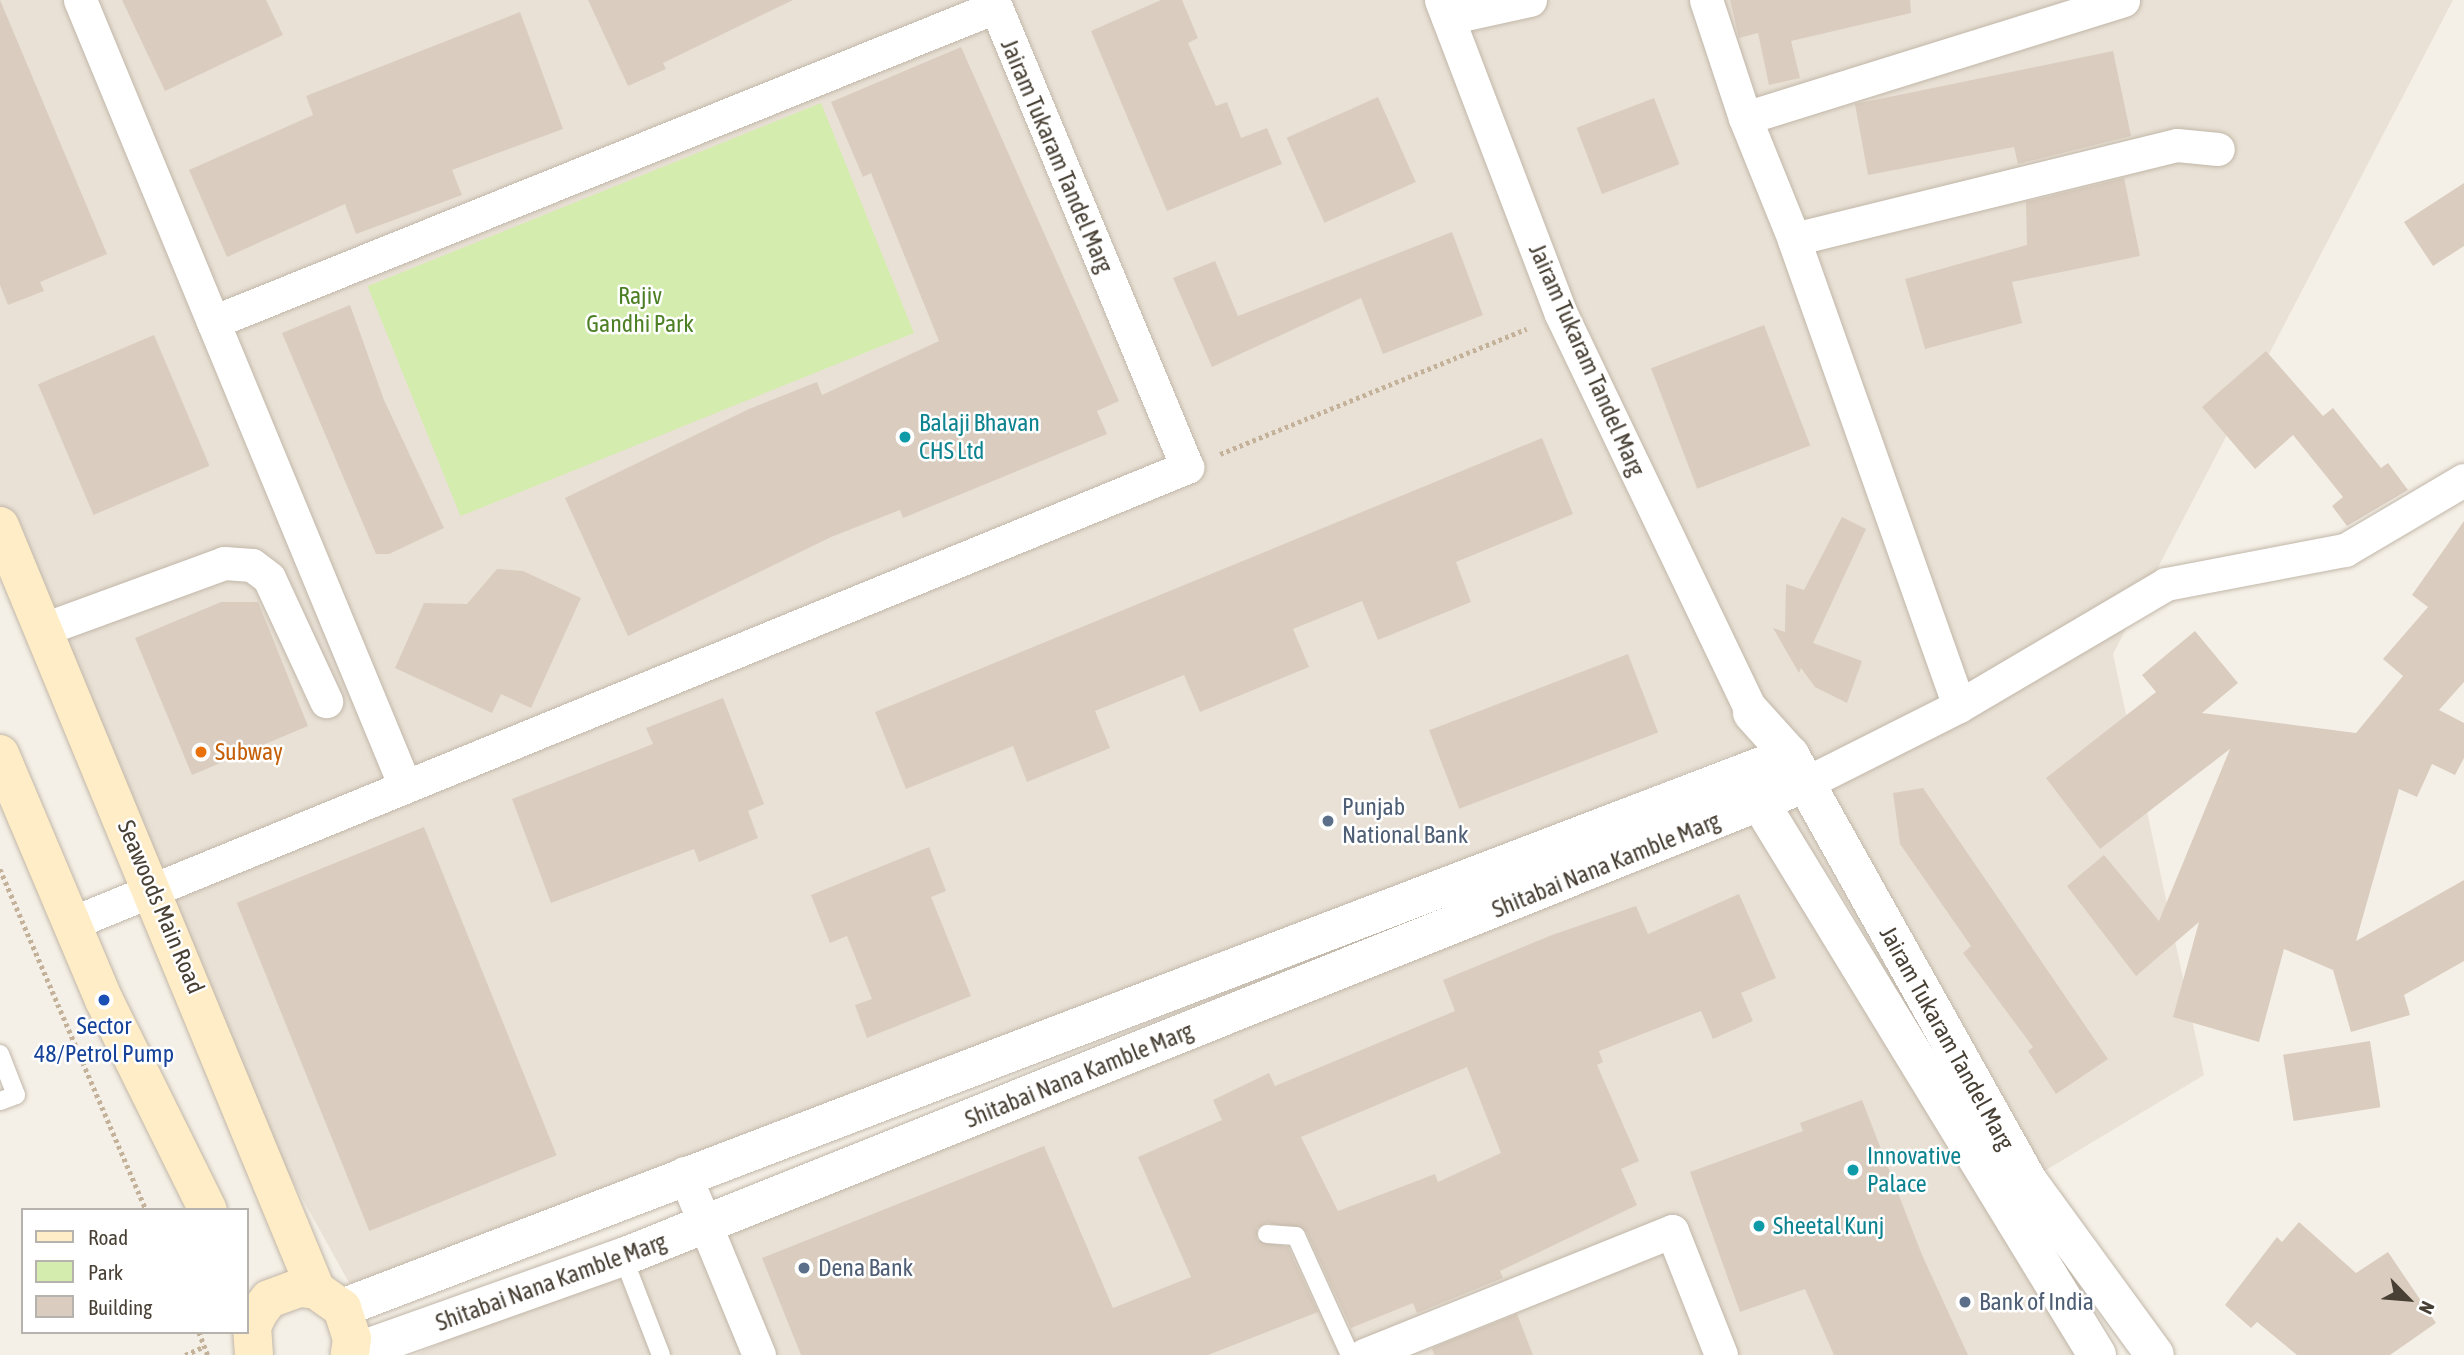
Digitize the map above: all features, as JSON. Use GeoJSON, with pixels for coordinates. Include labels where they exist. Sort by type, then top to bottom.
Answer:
{"type":"FeatureCollection","features":[{"type":"Feature","properties":{"kind":"main road","name":"Seawoods Main Road"},"geometry":{"type":"LineString","coordinates":[[0,526],[329,1299],[350,1355]]}},
{"type":"Feature","properties":{"kind":"main road"},"geometry":{"type":"LineString","coordinates":[[0,754],[7,785],[207,1208]]}},
{"type":"Feature","properties":{"kind":"main road"},"geometry":{"type":"LineString","coordinates":[[254,1355],[253,1299],[284,1291],[329,1299]]}},
{"type":"Feature","properties":{"kind":"street"},"geometry":{"type":"LineString","coordinates":[[80,0],[405,786]]}},
{"type":"Feature","properties":{"kind":"street"},"geometry":{"type":"LineString","coordinates":[[1445,9],[1530,0]]}},
{"type":"Feature","properties":{"kind":"street"},"geometry":{"type":"LineString","coordinates":[[1706,0],[1745,118],[1794,239],[1959,706]]}},
{"type":"Feature","properties":{"kind":"street"},"geometry":{"type":"LineString","coordinates":[[1745,118],[2123,0]]}},
{"type":"Feature","properties":{"kind":"street"},"geometry":{"type":"LineString","coordinates":[[213,322],[994,3]]}},
{"type":"Feature","properties":{"kind":"street","name":"Jairam Tukaram Tandel Marg"},"geometry":{"type":"LineString","coordinates":[[994,3],[1186,467]]}},
{"type":"Feature","properties":{"kind":"street","name":"Jairam Tukaram Tandel Marg"},"geometry":{"type":"LineString","coordinates":[[1445,9],[1561,314],[1752,712],[1797,770],[2028,1181],[2155,1355]]}},
{"type":"Feature","properties":{"kind":"street"},"geometry":{"type":"LineString","coordinates":[[1794,239],[2177,145],[2218,149]]}},
{"type":"Feature","properties":{"kind":"street"},"geometry":{"type":"LineString","coordinates":[[72,923],[1186,467]]}},
{"type":"Feature","properties":{"kind":"street"},"geometry":{"type":"LineString","coordinates":[[1797,770],[1959,706],[2166,584],[2345,550],[2464,480]]}},
{"type":"Feature","properties":{"kind":"street"},"geometry":{"type":"LineString","coordinates":[[44,629],[225,563],[252,565],[268,578],[326,701]]}},
{"type":"Feature","properties":{"kind":"street"},"geometry":{"type":"LineString","coordinates":[[1751,789],[1752,712]]}},
{"type":"Feature","properties":{"kind":"street","name":"Shitabai Nana Kamble Marg"},"geometry":{"type":"LineString","coordinates":[[350,1355],[705,1225],[1797,770]]}},
{"type":"Feature","properties":{"kind":"street","name":"Jairam Tukaram Tandel Marg"},"geometry":{"type":"LineString","coordinates":[[1751,789],[2097,1355]]}},
{"type":"Feature","properties":{"kind":"street","name":"Shitabai Nana Kamble Marg"},"geometry":{"type":"LineString","coordinates":[[329,1299],[1751,789]]}},
{"type":"Feature","properties":{"kind":"street"},"geometry":{"type":"LineString","coordinates":[[684,1173],[759,1355]]}},
{"type":"Feature","properties":{"kind":"street"},"geometry":{"type":"LineString","coordinates":[[1367,1354],[1672,1231],[1721,1355]]}},
{"type":"Feature","properties":{"kind":"lane"},"geometry":{"type":"LineString","coordinates":[[0,1054],[16,1095],[0,1101]]}},
{"type":"Feature","properties":{"kind":"lane"},"geometry":{"type":"LineString","coordinates":[[1267,1234],[1296,1236],[1367,1354]]}},
{"type":"Feature","properties":{"kind":"lane"},"geometry":{"type":"LineString","coordinates":[[623,1257],[661,1355]]}},
{"type":"Feature","properties":{"kind":"path"},"geometry":{"type":"LineString","coordinates":[[1186,467],[1561,314]]}},
{"type":"Feature","properties":{"kind":"path"},"geometry":{"type":"LineString","coordinates":[[0,869],[145,1208]]}},
{"type":"Feature","properties":{"kind":"path"},"geometry":{"type":"LineString","coordinates":[[200,1334],[208,1355]]}},
{"type":"Feature","properties":{"kind":"path"},"geometry":{"type":"LineString","coordinates":[[185,1355],[205,1346]]}},
{"type":"Feature","properties":{"kind":"shaded area"},"geometry":{"type":"Polygon","coordinates":[[[0,0],[2453,0],[2113,654],[2204,1075],[2028,1181],[1777,797],[1732,754],[684,1173],[353,1290],[224,1057],[0,526],[0,0]]]}},
{"type":"Feature","properties":{"kind":"shaded area"},"geometry":{"type":"Polygon","coordinates":[[[1758,804],[2097,1355],[415,1355],[623,1257],[1758,804]]]}},
{"type":"Feature","properties":{"kind":"green space","name":"Rajiv Gandhi Park"},"geometry":{"type":"Polygon","coordinates":[[[821,103],[914,333],[461,516],[368,286],[821,103]]]}},
{"type":"Feature","properties":{"kind":"building"},"geometry":{"type":"Polygon","coordinates":[[[0,0],[107,254],[40,282],[44,291],[8,305],[0,285],[0,0]]]}},
{"type":"Feature","properties":{"kind":"building"},"geometry":{"type":"Polygon","coordinates":[[[122,0],[266,0],[283,35],[165,91],[122,0]]]}},
{"type":"Feature","properties":{"kind":"building"},"geometry":{"type":"Polygon","coordinates":[[[588,0],[793,0],[663,63],[666,69],[628,86],[588,0]]]}},
{"type":"Feature","properties":{"kind":"building"},"geometry":{"type":"Polygon","coordinates":[[[1161,0],[1182,0],[1198,38],[1188,43],[1216,106],[1227,102],[1241,138],[1267,128],[1282,164],[1167,211],[1091,31],[1161,0]]]}},
{"type":"Feature","properties":{"kind":"building"},"geometry":{"type":"Polygon","coordinates":[[[1730,0],[1910,0],[1911,13],[1791,41],[1800,78],[1769,85],[1758,33],[1739,38],[1730,0]]]}},
{"type":"Feature","properties":{"kind":"building"},"geometry":{"type":"Polygon","coordinates":[[[520,12],[563,129],[452,170],[462,195],[356,234],[345,204],[227,257],[189,170],[313,115],[306,96],[520,12]]]}},
{"type":"Feature","properties":{"kind":"building"},"geometry":{"type":"Polygon","coordinates":[[[961,47],[1119,401],[1097,411],[1107,434],[903,518],[900,510],[831,537],[628,636],[565,498],[749,409],[817,382],[822,395],[939,341],[871,173],[863,177],[831,102],[961,47]]]}},
{"type":"Feature","properties":{"kind":"building"},"geometry":{"type":"Polygon","coordinates":[[[2113,51],[2131,136],[2018,164],[2014,147],[1868,175],[1855,104],[2113,51]]]}},
{"type":"Feature","properties":{"kind":"building"},"geometry":{"type":"Polygon","coordinates":[[[1378,97],[1416,182],[1324,223],[1287,138],[1378,97]]]}},
{"type":"Feature","properties":{"kind":"building"},"geometry":{"type":"Polygon","coordinates":[[[1654,98],[1679,164],[1602,194],[1577,128],[1654,98]]]}},
{"type":"Feature","properties":{"kind":"building"},"geometry":{"type":"Polygon","coordinates":[[[2124,178],[2140,256],[2012,282],[2022,323],[1925,349],[1905,279],[2027,245],[2026,202],[2124,178]]]}},
{"type":"Feature","properties":{"kind":"building"},"geometry":{"type":"Polygon","coordinates":[[[2464,183],[2464,246],[2433,266],[2404,222],[2464,183]]]}},
{"type":"Feature","properties":{"kind":"building"},"geometry":{"type":"Polygon","coordinates":[[[1452,232],[1483,315],[1383,354],[1361,298],[1212,367],[1173,278],[1215,261],[1238,316],[1452,232]]]}},
{"type":"Feature","properties":{"kind":"building"},"geometry":{"type":"Polygon","coordinates":[[[350,305],[384,400],[444,528],[389,554],[376,554],[282,333],[350,305]]]}},
{"type":"Feature","properties":{"kind":"building"},"geometry":{"type":"Polygon","coordinates":[[[1764,325],[1810,445],[1697,489],[1651,368],[1764,325]]]}},
{"type":"Feature","properties":{"kind":"building"},"geometry":{"type":"Polygon","coordinates":[[[154,335],[209,466],[94,515],[38,384],[154,335]]]}},
{"type":"Feature","properties":{"kind":"building"},"geometry":{"type":"Polygon","coordinates":[[[2266,351],[2323,416],[2333,408],[2381,468],[2388,463],[2408,490],[2347,526],[2332,506],[2343,497],[2293,435],[2255,469],[2202,407],[2266,351]]]}},
{"type":"Feature","properties":{"kind":"building"},"geometry":{"type":"Polygon","coordinates":[[[1542,438],[1573,514],[1456,562],[1471,602],[1378,640],[1362,601],[1293,629],[1309,667],[1200,712],[1184,675],[1095,711],[1110,748],[1027,782],[1013,746],[906,789],[875,712],[1542,438]]]}},
{"type":"Feature","properties":{"kind":"building"},"geometry":{"type":"Polygon","coordinates":[[[1842,517],[1866,529],[1813,643],[1862,661],[1847,703],[1815,687],[1801,668],[1799,673],[1773,628],[1785,632],[1786,584],[1804,590],[1842,517]]]}},
{"type":"Feature","properties":{"kind":"building"},"geometry":{"type":"Polygon","coordinates":[[[2464,521],[2464,682],[2439,710],[2464,723],[2464,758],[2455,775],[2432,764],[2417,797],[2399,789],[2356,941],[2464,880],[2464,961],[2404,995],[2410,1015],[2351,1032],[2333,970],[2284,949],[2259,1042],[2173,1017],[2199,922],[2136,976],[2067,886],[2104,855],[2159,921],[2230,749],[2100,849],[2046,778],[2156,692],[2142,675],[2195,631],[2238,683],[2202,713],[2356,733],[2403,676],[2383,659],[2428,607],[2412,595],[2464,521]]]}},
{"type":"Feature","properties":{"kind":"building"},"geometry":{"type":"Polygon","coordinates":[[[497,569],[523,571],[581,598],[531,708],[501,694],[492,713],[395,668],[424,603],[467,604],[497,569]]]}},
{"type":"Feature","properties":{"kind":"building"},"geometry":{"type":"Polygon","coordinates":[[[221,602],[258,602],[308,726],[192,775],[135,638],[221,602]]]}},
{"type":"Feature","properties":{"kind":"building"},"geometry":{"type":"Polygon","coordinates":[[[1628,654],[1658,732],[1459,809],[1429,730],[1628,654]]]}},
{"type":"Feature","properties":{"kind":"building"},"geometry":{"type":"Polygon","coordinates":[[[723,698],[764,804],[748,811],[758,838],[699,862],[694,849],[551,903],[512,799],[653,744],[646,728],[723,698]]]}},
{"type":"Feature","properties":{"kind":"building"},"geometry":{"type":"Polygon","coordinates":[[[1923,788],[2108,1059],[2056,1094],[2028,1051],[2033,1047],[1963,953],[1971,946],[1900,844],[1893,793],[1923,788]]]}},
{"type":"Feature","properties":{"kind":"building"},"geometry":{"type":"Polygon","coordinates":[[[424,827],[557,1155],[369,1231],[237,903],[424,827]]]}},
{"type":"Feature","properties":{"kind":"building"},"geometry":{"type":"Polygon","coordinates":[[[929,847],[946,891],[931,897],[971,996],[867,1038],[855,1005],[872,999],[847,936],[830,943],[811,895],[929,847]]]}},
{"type":"Feature","properties":{"kind":"building"},"geometry":{"type":"Polygon","coordinates":[[[1739,894],[1776,978],[1741,993],[1753,1021],[1713,1039],[1701,1011],[1599,1051],[1603,1062],[1597,1065],[1639,1161],[1621,1169],[1637,1205],[1500,1271],[1503,1278],[1417,1313],[1413,1303],[1351,1328],[1306,1231],[1267,1223],[1257,1228],[1257,1240],[1288,1247],[1318,1312],[1208,1355],[801,1355],[762,1258],[1044,1146],[1113,1308],[1191,1277],[1138,1157],[1222,1120],[1213,1100],[1269,1073],[1275,1086],[1455,1011],[1443,980],[1552,935],[1636,906],[1648,934],[1739,894]],[[1467,1067],[1301,1137],[1338,1211],[1435,1174],[1438,1182],[1501,1153],[1467,1067]]]}},
{"type":"Feature","properties":{"kind":"building"},"geometry":{"type":"Polygon","coordinates":[[[2370,1041],[2380,1107],[2294,1121],[2283,1055],[2370,1041]]]}},
{"type":"Feature","properties":{"kind":"building"},"geometry":{"type":"Polygon","coordinates":[[[1862,1100],[1922,1255],[1968,1355],[1834,1355],[1805,1289],[1740,1312],[1690,1172],[1803,1131],[1800,1123],[1862,1100]]]}},
{"type":"Feature","properties":{"kind":"building"},"geometry":{"type":"Polygon","coordinates":[[[2299,1222],[2356,1273],[2388,1252],[2436,1323],[2390,1355],[2297,1355],[2257,1322],[2251,1328],[2225,1305],[2277,1237],[2282,1242],[2299,1222]]]}},
{"type":"Feature","properties":{"kind":"building"},"geometry":{"type":"Polygon","coordinates":[[[1517,1314],[1533,1355],[1434,1355],[1432,1348],[1517,1314]]]}},
{"type":"Feature","properties":{"kind":"place","name":"Balaji Bhavan CHS Ltd"},"geometry":{"type":"Point","coordinates":[905,437]}},
{"type":"Feature","properties":{"kind":"place","name":"Subway"},"geometry":{"type":"Point","coordinates":[201,752]}},
{"type":"Feature","properties":{"kind":"place","name":"Punjab National Bank"},"geometry":{"type":"Point","coordinates":[1328,821]}},
{"type":"Feature","properties":{"kind":"place","name":"Sector 48/Petrol Pump"},"geometry":{"type":"Point","coordinates":[104,1000]}},
{"type":"Feature","properties":{"kind":"place","name":"Innovative Palace"},"geometry":{"type":"Point","coordinates":[1853,1170]}},
{"type":"Feature","properties":{"kind":"place","name":"Sheetal Kunj"},"geometry":{"type":"Point","coordinates":[1759,1226]}},
{"type":"Feature","properties":{"kind":"place","name":"Dena Bank"},"geometry":{"type":"Point","coordinates":[804,1268]}},
{"type":"Feature","properties":{"kind":"place","name":"Bank of India"},"geometry":{"type":"Point","coordinates":[1965,1302]}}]}
